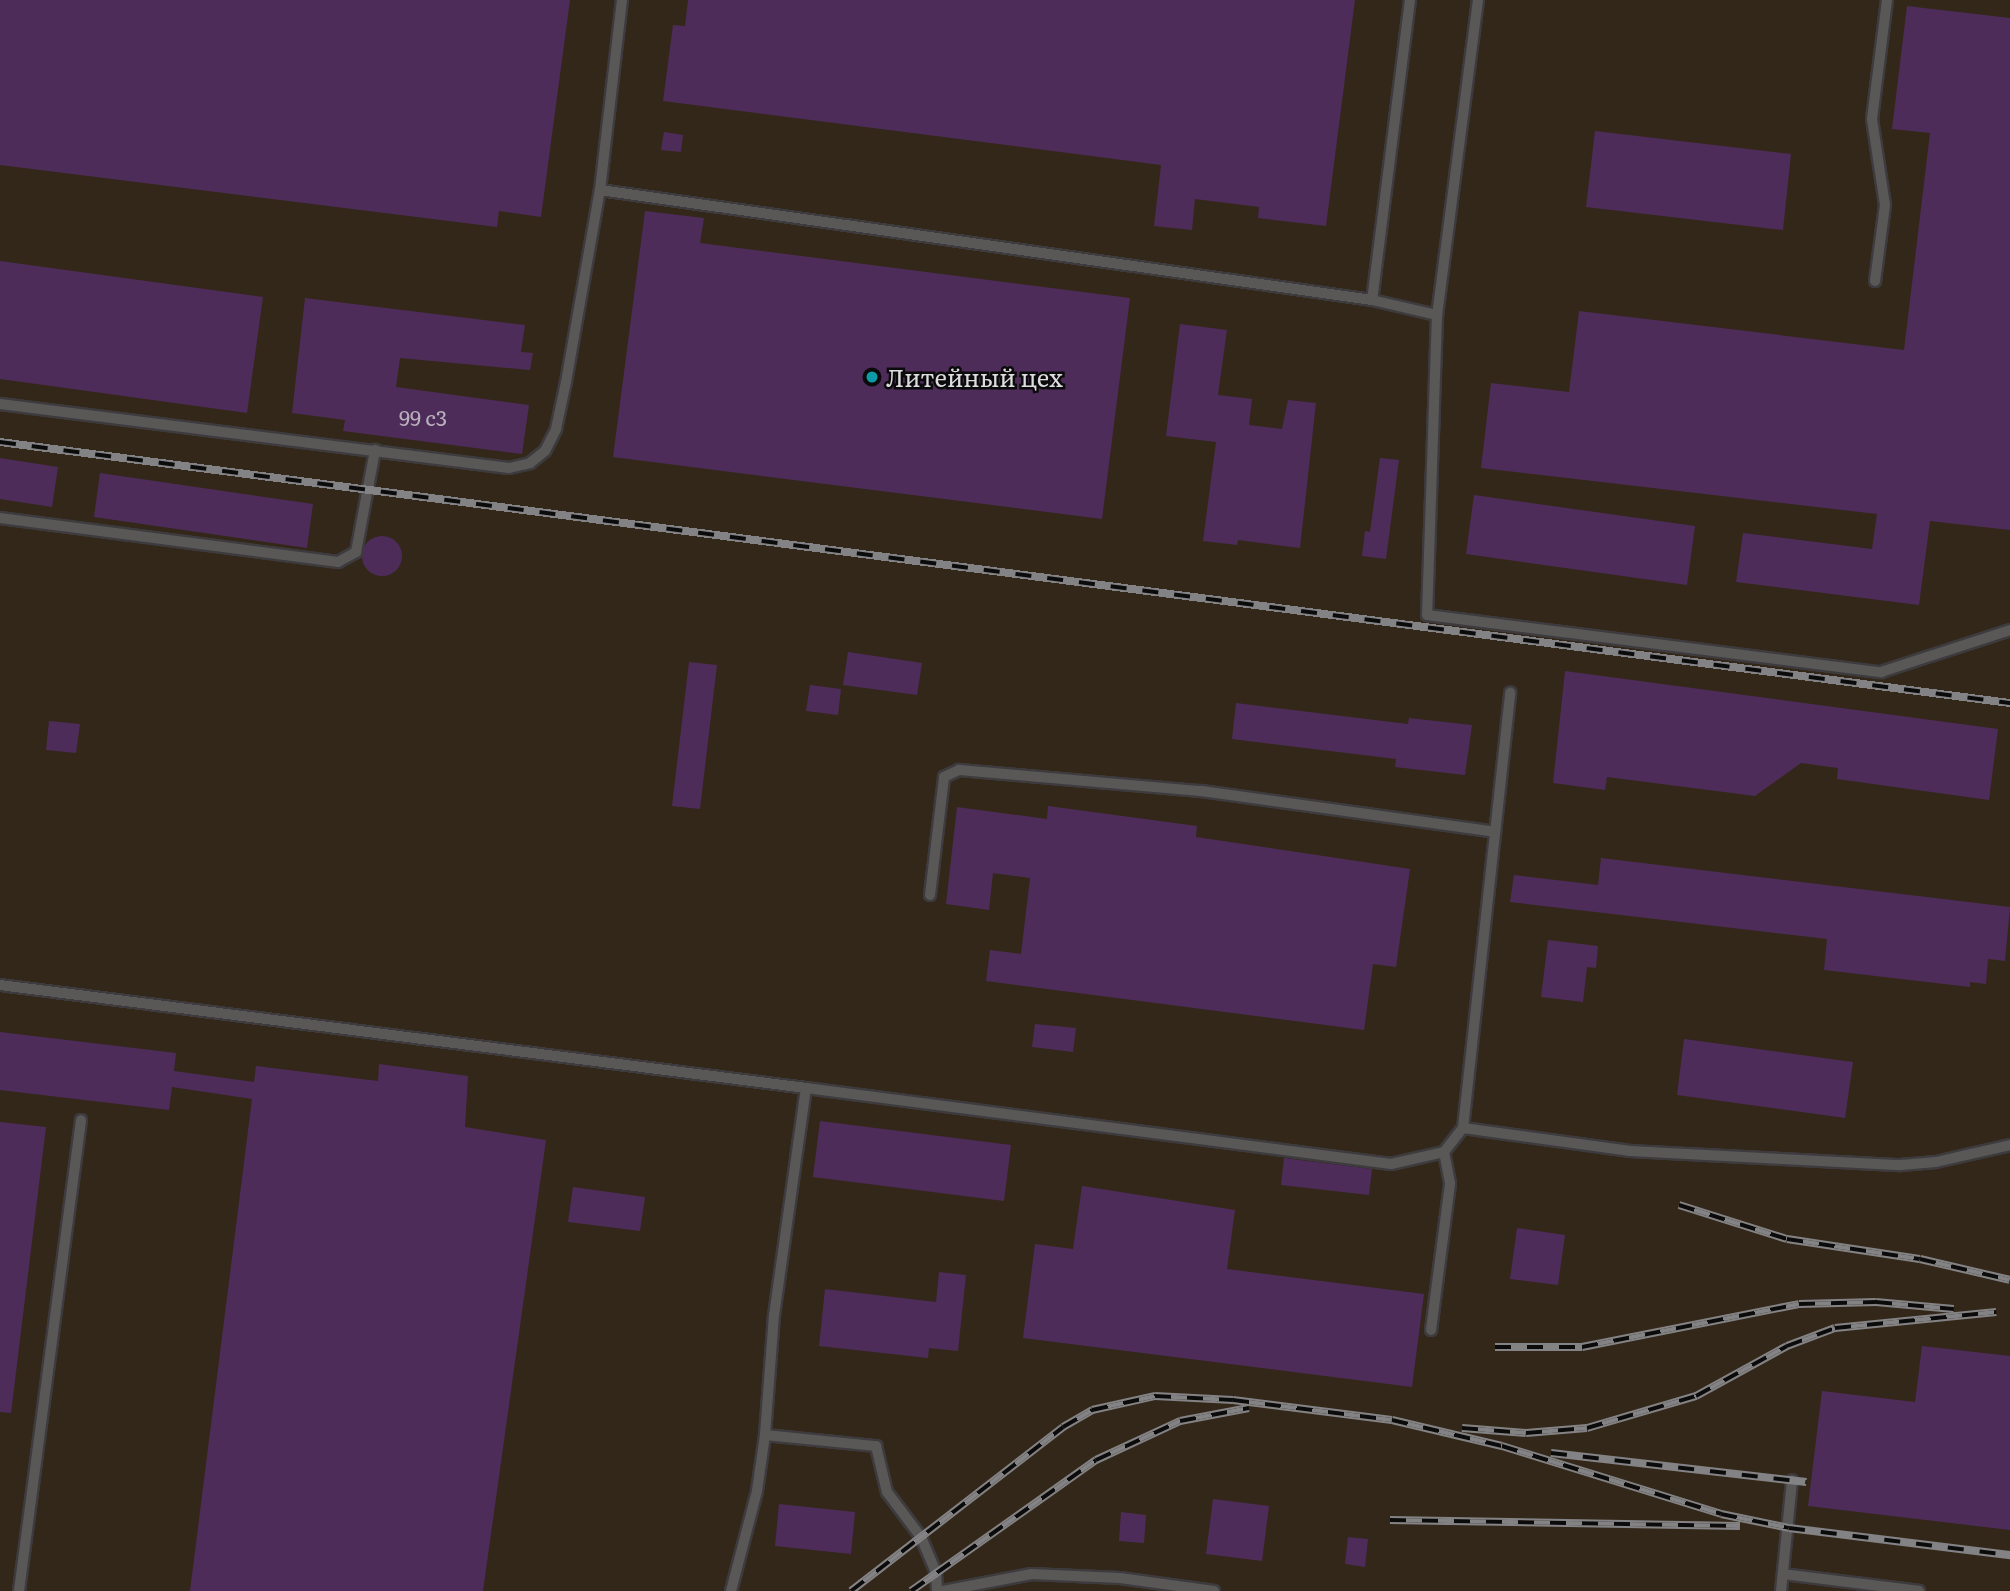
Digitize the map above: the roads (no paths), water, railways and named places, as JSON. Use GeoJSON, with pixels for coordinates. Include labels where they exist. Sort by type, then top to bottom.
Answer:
{"type":"FeatureCollection","features":[{"type":"Feature","properties":{"kind":"lane"},"geometry":{"type":"LineString","coordinates":[[0,404],[509,468],[530,463],[545,451],[556,429],[600,190],[622,0]]}},
{"type":"Feature","properties":{"kind":"lane"},"geometry":{"type":"LineString","coordinates":[[1372,300],[1410,0]]}},
{"type":"Feature","properties":{"kind":"lane"},"geometry":{"type":"LineString","coordinates":[[1478,0],[1437,315],[1427,615],[1881,672],[2010,630]]}},
{"type":"Feature","properties":{"kind":"lane"},"geometry":{"type":"LineString","coordinates":[[1875,281],[1885,205],[1872,119],[1888,0]]}},
{"type":"Feature","properties":{"kind":"lane"},"geometry":{"type":"LineString","coordinates":[[600,190],[1372,300],[1437,315]]}},
{"type":"Feature","properties":{"kind":"lane"},"geometry":{"type":"LineString","coordinates":[[0,517],[338,562],[356,552],[375,450]]}},
{"type":"Feature","properties":{"kind":"lane"},"geometry":{"type":"LineString","coordinates":[[0,985],[1391,1164],[1444,1152],[1463,1128],[1510,693]]}},
{"type":"Feature","properties":{"kind":"lane"},"geometry":{"type":"LineString","coordinates":[[930,895],[944,777],[959,770],[1201,791],[1495,832]]}},
{"type":"Feature","properties":{"kind":"lane"},"geometry":{"type":"LineString","coordinates":[[731,1591],[757,1492],[765,1435],[774,1315],[806,1088]]}},
{"type":"Feature","properties":{"kind":"lane"},"geometry":{"type":"LineString","coordinates":[[19,1591],[81,1120]]}},
{"type":"Feature","properties":{"kind":"lane"},"geometry":{"type":"LineString","coordinates":[[1463,1128],[1629,1151],[1901,1165],[1936,1162],[2010,1145]]}},
{"type":"Feature","properties":{"kind":"lane"},"geometry":{"type":"LineString","coordinates":[[1431,1330],[1450,1183],[1444,1152]]}},
{"type":"Feature","properties":{"kind":"lane"},"geometry":{"type":"LineString","coordinates":[[765,1435],[876,1446],[887,1492],[921,1536],[936,1572],[937,1591]]}},
{"type":"Feature","properties":{"kind":"lane"},"geometry":{"type":"LineString","coordinates":[[1781,1591],[1793,1481]]}},
{"type":"Feature","properties":{"kind":"lane"},"geometry":{"type":"LineString","coordinates":[[943,1591],[1031,1574],[1120,1578],[1214,1591]]}},
{"type":"Feature","properties":{"kind":"lane"},"geometry":{"type":"LineString","coordinates":[[1783,1574],[1919,1591]]}},
{"type":"Feature","properties":{"kind":"railway"},"geometry":{"type":"LineString","coordinates":[[0,442],[2010,703]]}},
{"type":"Feature","properties":{"kind":"railway"},"geometry":{"type":"LineString","coordinates":[[1679,1205],[1787,1239],[1920,1259],[2010,1280]]}},
{"type":"Feature","properties":{"kind":"railway"},"geometry":{"type":"LineString","coordinates":[[1495,1347],[1582,1347],[1799,1304],[1876,1302],[1954,1309]]}},
{"type":"Feature","properties":{"kind":"railway"},"geometry":{"type":"LineString","coordinates":[[1462,1428],[1526,1433],[1587,1428],[1696,1396],[1787,1346],[1835,1328],[1996,1312]]}},
{"type":"Feature","properties":{"kind":"railway"},"geometry":{"type":"LineString","coordinates":[[851,1591],[1063,1427],[1092,1410],[1155,1396],[1233,1400],[1392,1420],[1502,1446],[1721,1514],[1789,1528],[2010,1555]]}},
{"type":"Feature","properties":{"kind":"railway"},"geometry":{"type":"LineString","coordinates":[[911,1591],[1096,1460],[1180,1421],[1249,1408]]}},
{"type":"Feature","properties":{"kind":"railway"},"geometry":{"type":"LineString","coordinates":[[1551,1453],[1806,1482]]}},
{"type":"Feature","properties":{"kind":"railway"},"geometry":{"type":"LineString","coordinates":[[1390,1520],[1740,1526]]}},
{"type":"Feature","properties":{"kind":"place","name":"Литейный цех"},"geometry":{"type":"Point","coordinates":[872,377]}}]}
